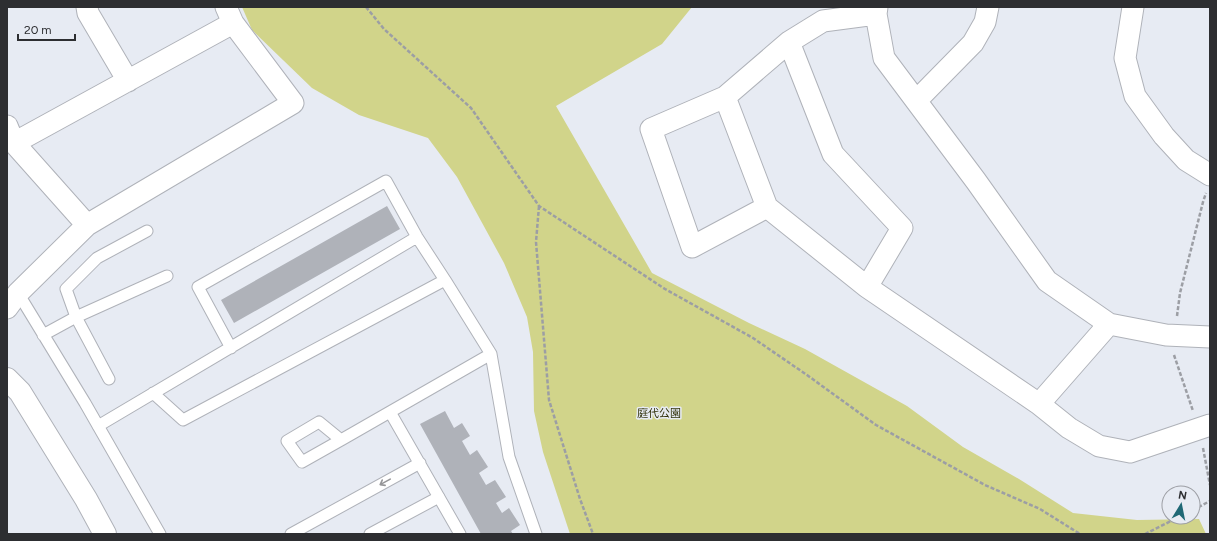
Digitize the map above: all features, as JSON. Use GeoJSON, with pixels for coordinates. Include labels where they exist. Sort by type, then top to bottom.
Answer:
{"type":"FeatureCollection","features":[{"type":"Feature","properties":{"kind":"street"},"geometry":{"type":"LineString","coordinates":[[88,7],[88,13],[128,81]]}},
{"type":"Feature","properties":{"kind":"street"},"geometry":{"type":"LineString","coordinates":[[917,100],[973,43],[985,22],[988,7]]}},
{"type":"Feature","properties":{"kind":"street"},"geometry":{"type":"LineString","coordinates":[[1133,7],[1125,58],[1135,96],[1164,136],[1181,155],[1186,160],[1210,175]]}},
{"type":"Feature","properties":{"kind":"street"},"geometry":{"type":"LineString","coordinates":[[768,207],[692,247],[651,129],[725,97],[790,42],[823,21],[876,11],[884,58],[917,100],[1047,281],[1109,324],[1166,335],[1210,337]]}},
{"type":"Feature","properties":{"kind":"street"},"geometry":{"type":"LineString","coordinates":[[11,294],[87,225],[293,103],[230,15],[128,81],[11,134],[87,225]]}},
{"type":"Feature","properties":{"kind":"street"},"geometry":{"type":"LineString","coordinates":[[790,42],[833,154],[902,228],[867,287]]}},
{"type":"Feature","properties":{"kind":"street"},"geometry":{"type":"LineString","coordinates":[[725,97],[768,207],[867,287],[1039,404],[1069,428],[1099,446],[1130,452],[1210,425]]}},
{"type":"Feature","properties":{"kind":"street"},"geometry":{"type":"LineString","coordinates":[[1039,404],[1109,324]]}},
{"type":"Feature","properties":{"kind":"street"},"geometry":{"type":"LineString","coordinates":[[7,379],[20,392],[86,499],[105,534]]}},
{"type":"Feature","properties":{"kind":"lane"},"geometry":{"type":"LineString","coordinates":[[231,348],[198,287],[386,181],[417,237],[491,354],[509,457],[536,534]]}},
{"type":"Feature","properties":{"kind":"lane"},"geometry":{"type":"LineString","coordinates":[[109,380],[76,317],[66,290],[97,258],[147,231]]}},
{"type":"Feature","properties":{"kind":"lane"},"geometry":{"type":"LineString","coordinates":[[98,426],[417,237]]}},
{"type":"Feature","properties":{"kind":"lane"},"geometry":{"type":"LineString","coordinates":[[44,335],[76,317],[167,276]]}},
{"type":"Feature","properties":{"kind":"lane"},"geometry":{"type":"LineString","coordinates":[[153,393],[183,420],[445,280]]}},
{"type":"Feature","properties":{"kind":"lane"},"geometry":{"type":"LineString","coordinates":[[11,294],[44,335],[160,534]]}},
{"type":"Feature","properties":{"kind":"lane"},"geometry":{"type":"LineString","coordinates":[[341,440],[491,354]]}},
{"type":"Feature","properties":{"kind":"lane"},"geometry":{"type":"LineString","coordinates":[[390,412],[460,534]]}},
{"type":"Feature","properties":{"kind":"lane"},"geometry":{"type":"LineString","coordinates":[[291,534],[420,463]]}},
{"type":"Feature","properties":{"kind":"lane"},"geometry":{"type":"LineString","coordinates":[[370,534],[439,497]]}},
{"type":"Feature","properties":{"kind":"path"},"geometry":{"type":"LineString","coordinates":[[366,7],[384,29],[471,108],[539,206],[665,289],[753,338],[876,425],[985,485],[1040,509],[1080,534]]}},
{"type":"Feature","properties":{"kind":"path"},"geometry":{"type":"LineString","coordinates":[[539,206],[536,242],[549,400],[580,499],[593,534]]}},
{"type":"Feature","properties":{"kind":"path"},"geometry":{"type":"LineString","coordinates":[[1201,506],[1210,501]]}},
{"type":"Feature","properties":{"kind":"path"},"geometry":{"type":"LineString","coordinates":[[1145,534],[1162,525]]}},
{"type":"Feature","properties":{"kind":"green space","name":"庭代公園"},"geometry":{"type":"Polygon","coordinates":[[[242,7],[692,7],[662,44],[556,106],[652,273],[749,323],[805,349],[907,406],[963,447],[1019,479],[1073,513],[1137,520],[1161,520],[1161,525],[1201,525],[1201,523],[1206,534],[570,534],[543,452],[534,411],[533,352],[527,317],[504,263],[457,177],[428,138],[359,115],[312,88],[252,30],[242,7]]]}},
{"type":"Feature","properties":{"kind":"building"},"geometry":{"type":"Polygon","coordinates":[[[387,206],[400,229],[234,323],[221,300],[387,206]]]}},
{"type":"Feature","properties":{"kind":"building"},"geometry":{"type":"Polygon","coordinates":[[[445,411],[454,428],[462,423],[470,436],[462,441],[470,455],[477,450],[488,467],[479,473],[486,485],[495,480],[506,497],[496,503],[502,513],[509,508],[520,525],[511,531],[513,534],[481,534],[420,424],[445,411]]]}}]}
